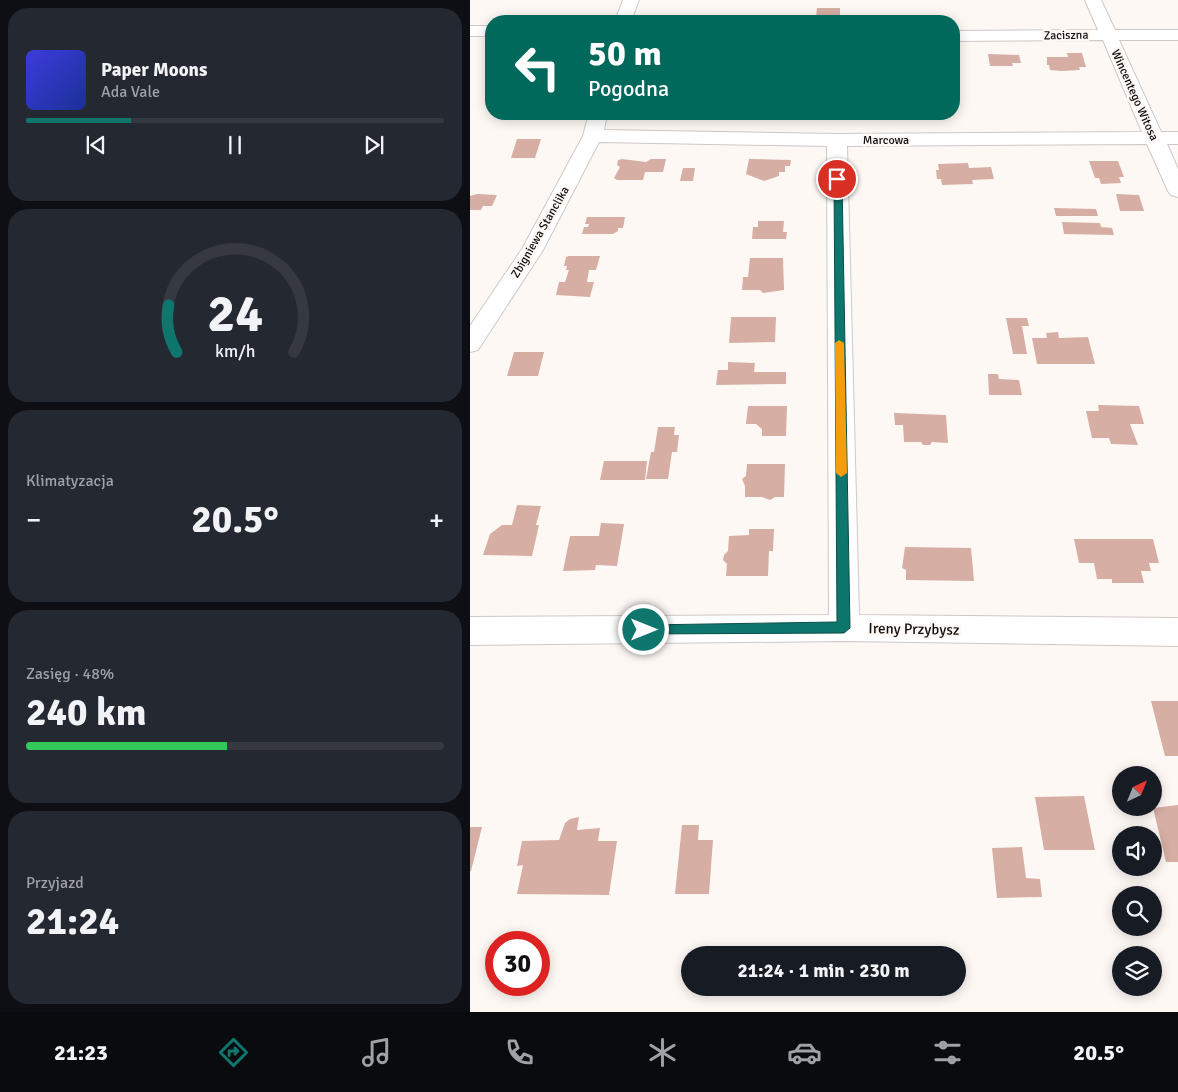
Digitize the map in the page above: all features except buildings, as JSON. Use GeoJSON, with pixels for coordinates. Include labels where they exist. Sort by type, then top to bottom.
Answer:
{"type":"FeatureCollection","features":[{"type":"Feature","properties":{"kind":"street"},"geometry":{"type":"LineString","coordinates":[[625,15],[631,0]]}},
{"type":"Feature","properties":{"kind":"street","name":"Wincentego Witosa"},"geometry":{"type":"LineString","coordinates":[[1093,0],[1178,191]]}},
{"type":"Feature","properties":{"kind":"street"},"geometry":{"type":"LineString","coordinates":[[470,31],[485,31]]}},
{"type":"Feature","properties":{"kind":"street","name":"Zaciszna"},"geometry":{"type":"LineString","coordinates":[[960,36],[1178,34]]}},
{"type":"Feature","properties":{"kind":"street","name":"Zbigniewa Stanclika"},"geometry":{"type":"LineString","coordinates":[[470,344],[532,250],[594,136],[597,120]]}},
{"type":"Feature","properties":{"kind":"street","name":"Marcowa"},"geometry":{"type":"LineString","coordinates":[[594,136],[837,140],[1178,138]]}},
{"type":"Feature","properties":{"kind":"street"},"geometry":{"type":"LineString","coordinates":[[837,140],[844,628]]}},
{"type":"Feature","properties":{"kind":"street","name":"Ireny Przybysz"},"geometry":{"type":"LineString","coordinates":[[470,631],[844,628],[1178,632]]}},
{"type":"Feature","properties":{"kind":"slow traffic"},"geometry":{"type":"LineString","coordinates":[[839,343],[841,473]]}},
{"type":"Feature","properties":{"kind":"route"},"geometry":{"type":"LineString","coordinates":[[644,630],[844,628],[837,179]]}}]}
